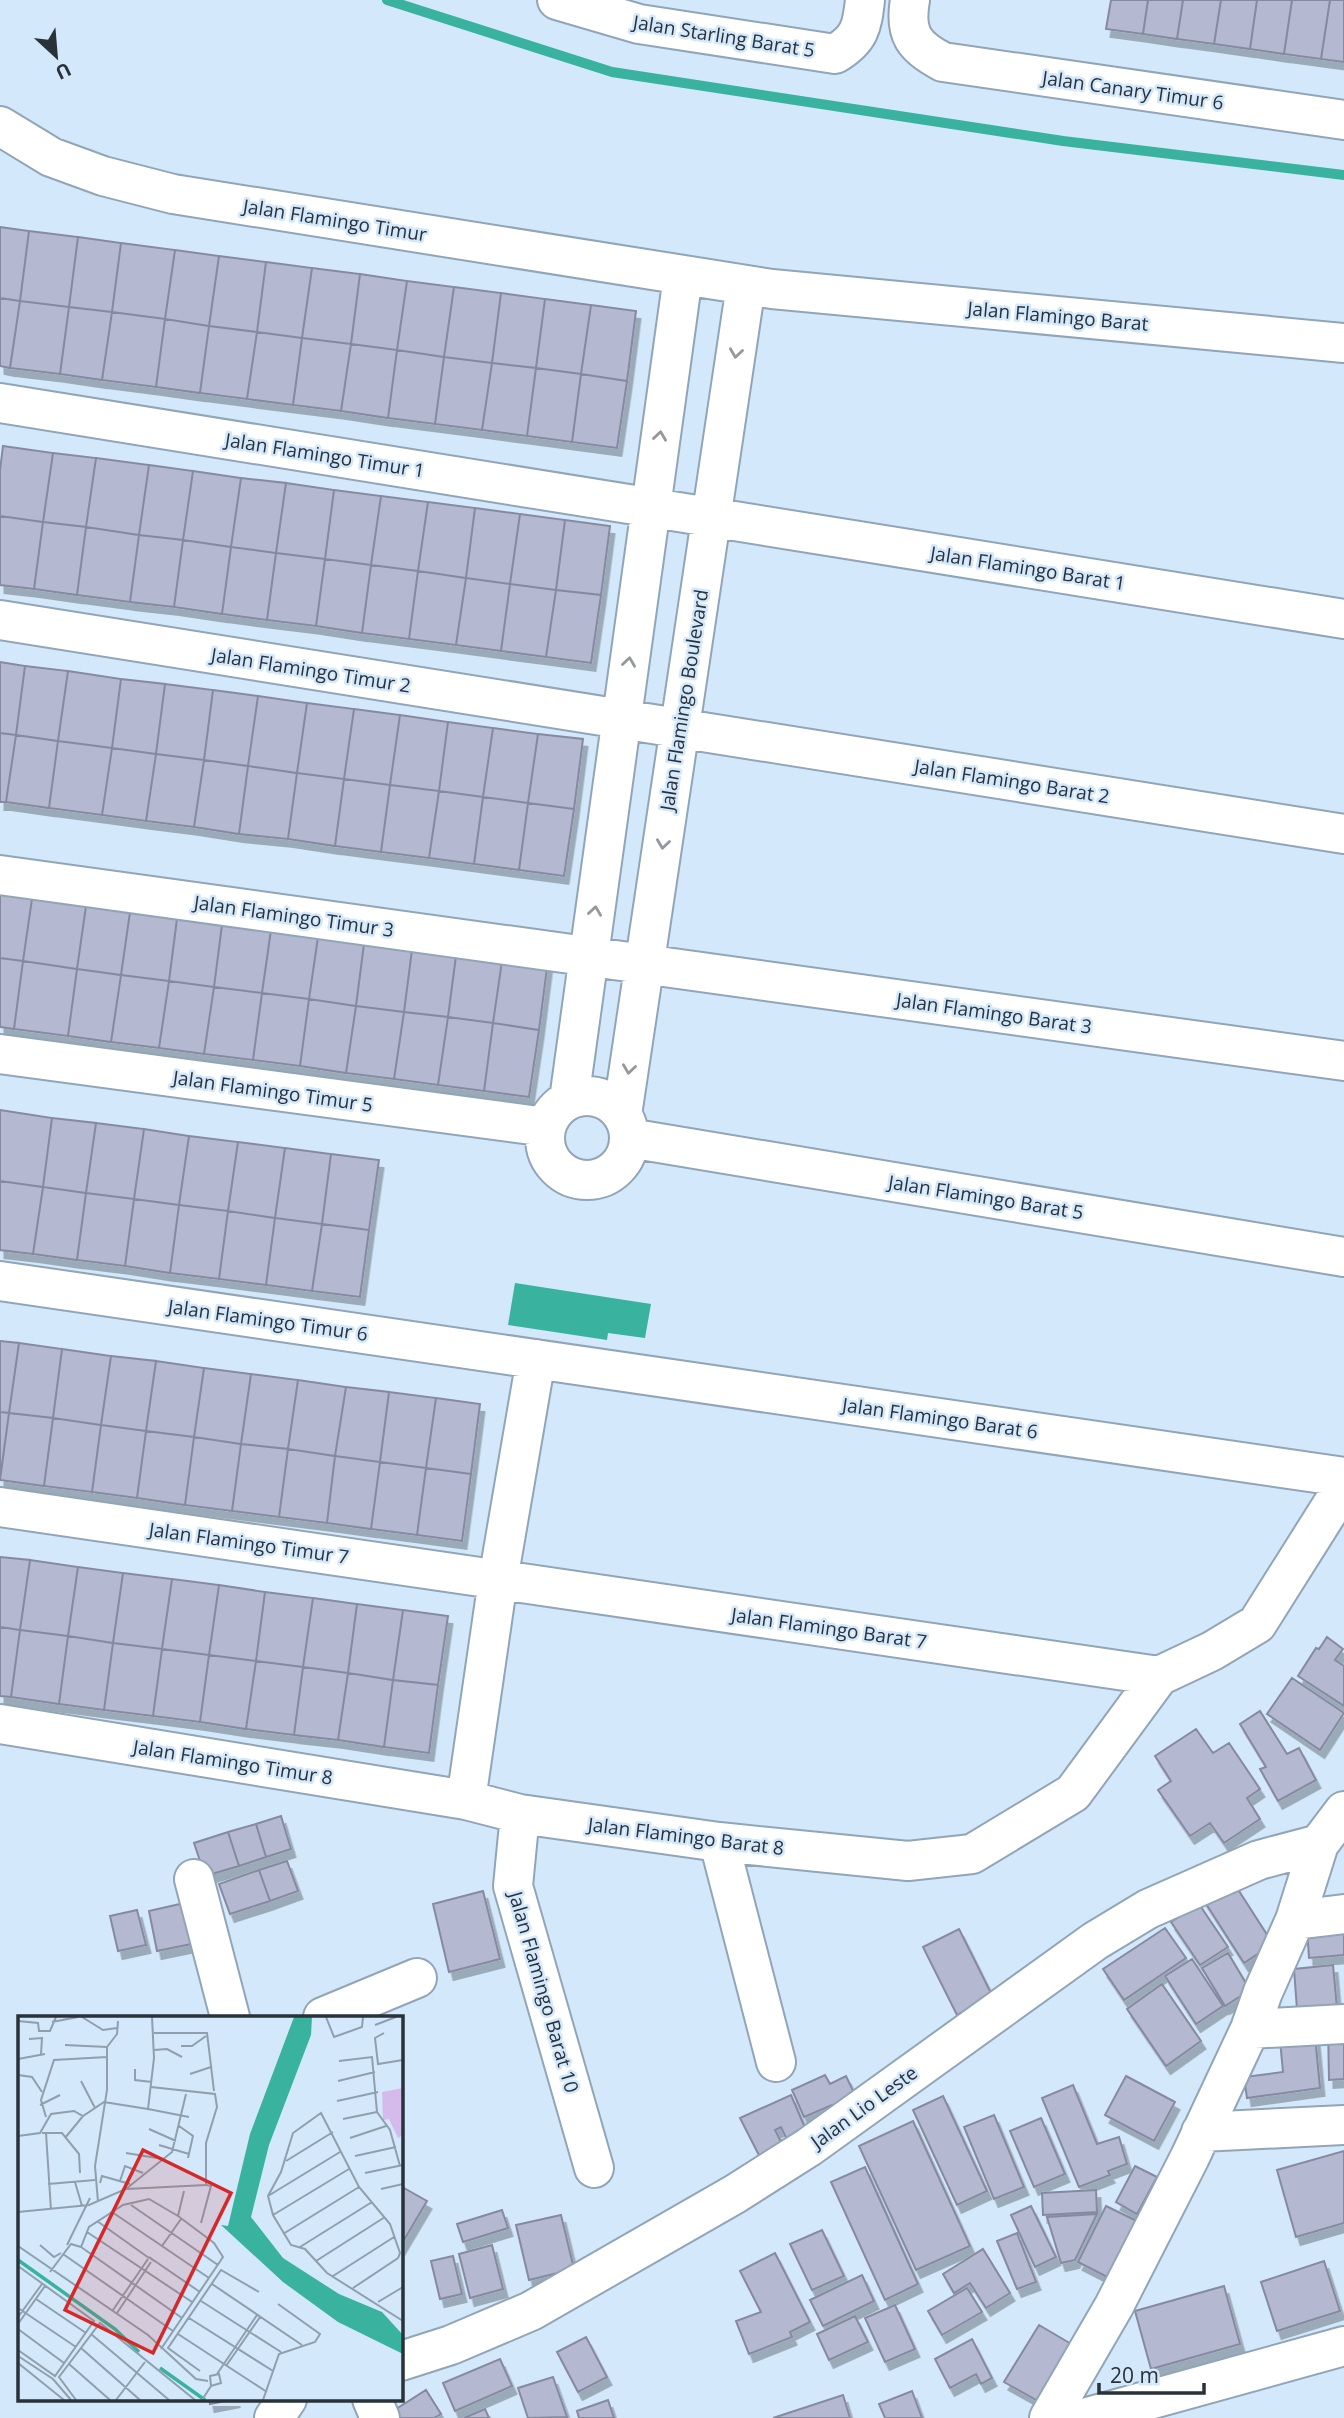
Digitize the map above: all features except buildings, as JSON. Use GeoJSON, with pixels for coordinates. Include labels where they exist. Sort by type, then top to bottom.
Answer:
{"type":"FeatureCollection","features":[{"type":"Feature","properties":{"kind":"street","name":"Jalan Starling Barat 5"},"geometry":{"type":"LineString","coordinates":[[557,0],[652,26],[835,54],[850,45],[862,26],[864,0]]}},
{"type":"Feature","properties":{"kind":"street","name":"Jalan Canary Timur 6"},"geometry":{"type":"LineString","coordinates":[[910,0],[907,17],[910,36],[924,52],[943,62],[1344,120]]}},
{"type":"Feature","properties":{"kind":"street","name":"Jalan Flamingo Timur"},"geometry":{"type":"LineString","coordinates":[[0,126],[51,157],[103,176],[173,194],[759,287]]}},
{"type":"Feature","properties":{"kind":"street"},"geometry":{"type":"LineString","coordinates":[[558,1114],[580,1097],[593,1097],[614,1106],[626,1126],[628,1150],[623,1161],[605,1177],[581,1180],[560,1170],[551,1161],[547,1150],[558,1114],[589,956],[683,275]]}},
{"type":"Feature","properties":{"kind":"street","name":"Jalan Flamingo Barat"},"geometry":{"type":"LineString","coordinates":[[759,287],[1344,343]]}},
{"type":"Feature","properties":{"kind":"street","name":"Jalan Flamingo Boulevard"},"geometry":{"type":"LineString","coordinates":[[626,1126],[645,964],[712,518],[759,287]]}},
{"type":"Feature","properties":{"kind":"street","name":"Jalan Flamingo Timur 1"},"geometry":{"type":"LineString","coordinates":[[0,403],[712,518]]}},
{"type":"Feature","properties":{"kind":"street","name":"Jalan Flamingo Barat 1"},"geometry":{"type":"LineString","coordinates":[[712,518],[1344,619]]}},
{"type":"Feature","properties":{"kind":"street","name":"Jalan Flamingo Timur 2"},"geometry":{"type":"LineString","coordinates":[[0,620],[680,728]]}},
{"type":"Feature","properties":{"kind":"street","name":"Jalan Flamingo Barat 2"},"geometry":{"type":"LineString","coordinates":[[680,728],[1344,834]]}},
{"type":"Feature","properties":{"kind":"street","name":"Jalan Flamingo Timur 3"},"geometry":{"type":"LineString","coordinates":[[0,875],[645,964]]}},
{"type":"Feature","properties":{"kind":"street","name":"Jalan Flamingo Barat 3"},"geometry":{"type":"LineString","coordinates":[[645,964],[1344,1061]]}},
{"type":"Feature","properties":{"kind":"street","name":"Jalan Flamingo Timur 5"},"geometry":{"type":"LineString","coordinates":[[0,1054],[558,1114]]}},
{"type":"Feature","properties":{"kind":"street","name":"Jalan Flamingo Barat 5"},"geometry":{"type":"LineString","coordinates":[[626,1126],[1344,1257]]}},
{"type":"Feature","properties":{"kind":"street","name":"Jalan Flamingo Timur 6"},"geometry":{"type":"LineString","coordinates":[[0,1281],[536,1359]]}},
{"type":"Feature","properties":{"kind":"street"},"geometry":{"type":"LineString","coordinates":[[466,1800],[498,1580],[536,1359]]}},
{"type":"Feature","properties":{"kind":"street","name":"Jalan Flamingo Barat 6"},"geometry":{"type":"LineString","coordinates":[[536,1359],[1344,1477]]}},
{"type":"Feature","properties":{"kind":"street"},"geometry":{"type":"LineString","coordinates":[[1160,1676],[1212,1651],[1257,1624],[1344,1486]]}},
{"type":"Feature","properties":{"kind":"street","name":"Jalan Flamingo Timur 7"},"geometry":{"type":"LineString","coordinates":[[0,1507],[498,1580]]}},
{"type":"Feature","properties":{"kind":"street","name":"Jalan Flamingo Barat 7"},"geometry":{"type":"LineString","coordinates":[[498,1580],[1160,1676]]}},
{"type":"Feature","properties":{"kind":"street","name":"Jalan Flamingo Barat 8"},"geometry":{"type":"LineString","coordinates":[[466,1800],[520,1814],[719,1842],[908,1861],[972,1854],[1073,1793],[1160,1676]]}},
{"type":"Feature","properties":{"kind":"street","name":"Jalan Flamingo Timur 8"},"geometry":{"type":"LineString","coordinates":[[0,1724],[466,1800]]}},
{"type":"Feature","properties":{"kind":"street"},"geometry":{"type":"LineString","coordinates":[[1049,2418],[1114,2306],[1201,2132],[1250,2029],[1263,1992],[1295,1920],[1319,1844],[1344,1811]]}},
{"type":"Feature","properties":{"kind":"street","name":"Jalan Flamingo Barat 10"},"geometry":{"type":"LineString","coordinates":[[520,1814],[513,1886],[594,2168]]}},
{"type":"Feature","properties":{"kind":"street"},"geometry":{"type":"LineString","coordinates":[[719,1842],[776,2062]]}},
{"type":"Feature","properties":{"kind":"street","name":"Jalan Lio Leste"},"geometry":{"type":"LineString","coordinates":[[402,2361],[451,2345],[531,2311],[735,2194],[809,2147],[1095,1941],[1147,1909],[1259,1860],[1319,1844]]}},
{"type":"Feature","properties":{"kind":"street"},"geometry":{"type":"LineString","coordinates":[[194,1879],[230,2016]]}},
{"type":"Feature","properties":{"kind":"street"},"geometry":{"type":"LineString","coordinates":[[1295,1920],[1344,1914]]}},
{"type":"Feature","properties":{"kind":"street"},"geometry":{"type":"LineString","coordinates":[[325,2016],[417,1978]]}},
{"type":"Feature","properties":{"kind":"street"},"geometry":{"type":"LineString","coordinates":[[1250,2029],[1344,2024]]}},
{"type":"Feature","properties":{"kind":"street"},"geometry":{"type":"LineString","coordinates":[[1201,2132],[1344,2125]]}},
{"type":"Feature","properties":{"kind":"street"},"geometry":{"type":"LineString","coordinates":[[1084,2418],[1344,2346]]}},
{"type":"Feature","properties":{"kind":"street"},"geometry":{"type":"LineString","coordinates":[[274,2418],[286,2400]]}},
{"type":"Feature","properties":{"kind":"street"},"geometry":{"type":"LineString","coordinates":[[372,2400],[380,2418]]}},
{"type":"Feature","properties":{"kind":"shaded area"},"geometry":{"type":"Polygon","coordinates":[[[515,1283],[651,1304],[645,1338],[608,1333],[607,1340],[508,1325],[515,1283]]]}},
{"type":"Feature","properties":{"kind":"waterway"},"geometry":{"type":"LineString","coordinates":[[387,0],[612,72],[1063,141],[1344,175]]}}]}
